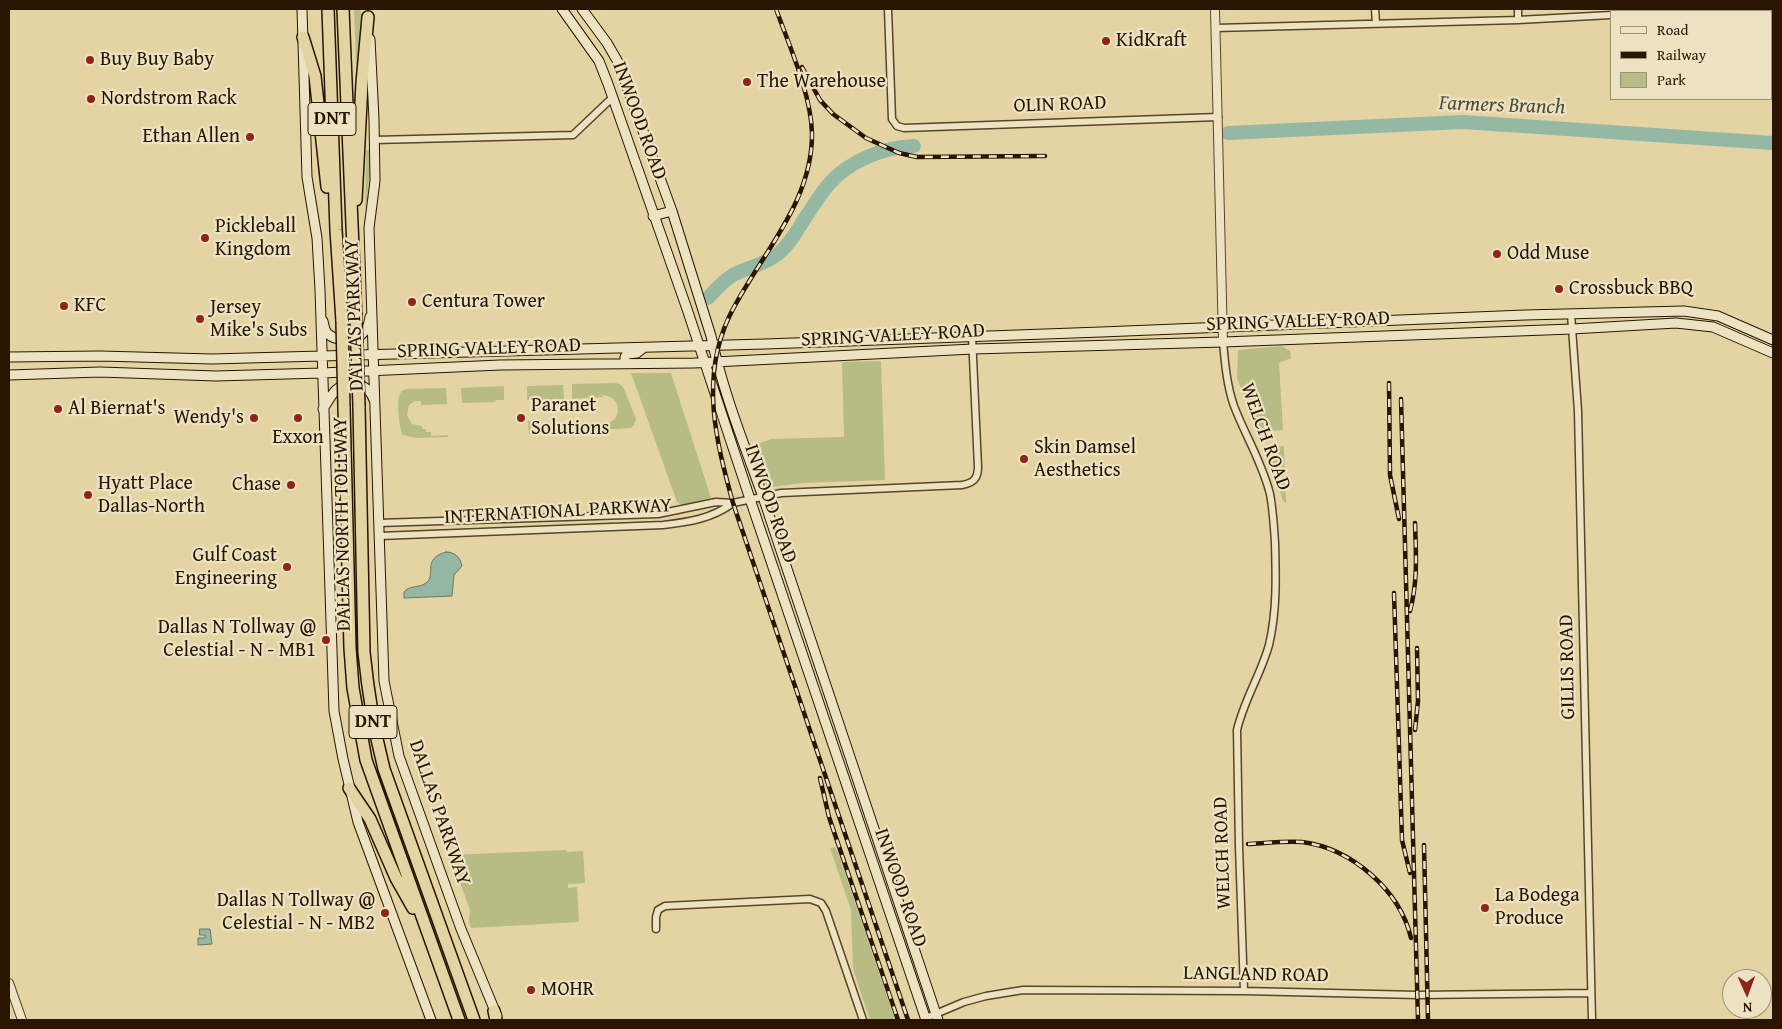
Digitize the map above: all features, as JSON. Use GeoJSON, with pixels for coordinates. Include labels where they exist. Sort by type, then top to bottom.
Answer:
{"type":"FeatureCollection","features":[{"type":"Feature","properties":{"kind":"highway","name":"DALLAS NORTH TOLLWAY"},"geometry":{"type":"LineString","coordinates":[[328,9],[336,230],[342,321],[350,648],[353,688],[366,760],[459,1020]]}},
{"type":"Feature","properties":{"kind":"highway","name":"DALLAS NORTH TOLLWAY"},"geometry":{"type":"LineString","coordinates":[[343,9],[359,406],[364,652],[368,692],[374,731],[384,768],[474,1020]]}},
{"type":"Feature","properties":{"kind":"highway"},"geometry":{"type":"LineString","coordinates":[[353,229],[368,13]]}},
{"type":"Feature","properties":{"kind":"highway"},"geometry":{"type":"LineString","coordinates":[[303,37],[316,76],[329,207],[336,230]]}},
{"type":"Feature","properties":{"kind":"highway"},"geometry":{"type":"LineString","coordinates":[[349,788],[370,819],[396,878],[430,939]]}},
{"type":"Feature","properties":{"kind":"main road","name":"DALLAS PARKWAY"},"geometry":{"type":"LineString","coordinates":[[302,9],[307,176],[317,238],[334,711],[349,788],[358,822],[431,1020]]}},
{"type":"Feature","properties":{"kind":"main road","name":"INWOOD ROAD"},"geometry":{"type":"LineString","coordinates":[[562,9],[599,61],[613,97],[653,216],[687,308],[926,1019]]}},
{"type":"Feature","properties":{"kind":"main road","name":"INWOOD ROAD"},"geometry":{"type":"LineString","coordinates":[[582,9],[604,38],[618,62],[672,211],[738,430],[763,497],[888,865],[937,1017]]}},
{"type":"Feature","properties":{"kind":"main road","name":"DALLAS PARKWAY"},"geometry":{"type":"LineString","coordinates":[[368,13],[372,67],[375,180],[369,228],[384,681],[399,756],[461,929],[496,1017]]}},
{"type":"Feature","properties":{"kind":"main road"},"geometry":{"type":"LineString","coordinates":[[613,97],[628,90]]}},
{"type":"Feature","properties":{"kind":"main road"},"geometry":{"type":"LineString","coordinates":[[653,216],[672,211]]}},
{"type":"Feature","properties":{"kind":"main road"},"geometry":{"type":"LineString","coordinates":[[320,309],[324,328],[328,333],[336,338],[345,339],[358,337],[365,332],[372,307]]}},
{"type":"Feature","properties":{"kind":"main road","name":"SPRING VALLEY ROAD"},"geometry":{"type":"LineString","coordinates":[[9,357],[100,356],[212,359],[699,346],[1445,318],[1684,312],[1718,316],[1773,340]]}},
{"type":"Feature","properties":{"kind":"main road"},"geometry":{"type":"LineString","coordinates":[[1445,318],[1445,333]]}},
{"type":"Feature","properties":{"kind":"main road","name":"SPRING VALLEY ROAD"},"geometry":{"type":"LineString","coordinates":[[9,375],[100,372],[216,376],[571,363],[716,362],[973,349],[1572,329],[1668,323],[1713,327],[1773,353]]}},
{"type":"Feature","properties":{"kind":"main road"},"geometry":{"type":"LineString","coordinates":[[877,339],[878,354]]}},
{"type":"Feature","properties":{"kind":"main road"},"geometry":{"type":"LineString","coordinates":[[624,363],[627,354],[638,353],[644,347]]}},
{"type":"Feature","properties":{"kind":"main road"},"geometry":{"type":"LineString","coordinates":[[571,363],[606,356],[612,353],[613,348]]}},
{"type":"Feature","properties":{"kind":"main road"},"geometry":{"type":"LineString","coordinates":[[100,356],[100,372]]}},
{"type":"Feature","properties":{"kind":"main road"},"geometry":{"type":"LineString","coordinates":[[212,359],[216,376]]}},
{"type":"Feature","properties":{"kind":"main road"},"geometry":{"type":"LineString","coordinates":[[323,410],[334,391],[340,386],[352,383],[366,388],[373,395],[375,403]]}},
{"type":"Feature","properties":{"kind":"main road"},"geometry":{"type":"LineString","coordinates":[[808,670],[820,666]]}},
{"type":"Feature","properties":{"kind":"main road"},"geometry":{"type":"LineString","coordinates":[[875,870],[888,865]]}},
{"type":"Feature","properties":{"kind":"street","name":"OLIN ROAD"},"geometry":{"type":"LineString","coordinates":[[888,9],[892,119],[897,126],[904,128],[1218,117]]}},
{"type":"Feature","properties":{"kind":"street","name":"WELCH ROAD"},"geometry":{"type":"LineString","coordinates":[[1215,9],[1223,342],[1228,386],[1270,492],[1273,509],[1276,567],[1275,599],[1268,646],[1240,717],[1237,730],[1238,837],[1244,990]]}},
{"type":"Feature","properties":{"kind":"street"},"geometry":{"type":"LineString","coordinates":[[1375,9],[1376,23]]}},
{"type":"Feature","properties":{"kind":"street"},"geometry":{"type":"LineString","coordinates":[[1518,9],[1518,20]]}},
{"type":"Feature","properties":{"kind":"street"},"geometry":{"type":"LineString","coordinates":[[1216,28],[1518,20],[1610,15]]}},
{"type":"Feature","properties":{"kind":"street"},"geometry":{"type":"LineString","coordinates":[[374,140],[573,135],[613,97]]}},
{"type":"Feature","properties":{"kind":"street","name":"GILLIS ROAD"},"geometry":{"type":"LineString","coordinates":[[1571,314],[1578,411],[1592,1020]]}},
{"type":"Feature","properties":{"kind":"street","name":"INTERNATIONAL PARKWAY"},"geometry":{"type":"LineString","coordinates":[[379,523],[658,514],[716,502],[733,503],[781,493],[962,485],[975,480],[978,475],[972,336]]}},
{"type":"Feature","properties":{"kind":"street","name":"INTERNATIONAL PARKWAY"},"geometry":{"type":"LineString","coordinates":[[380,536],[663,525],[720,513],[733,503]]}},
{"type":"Feature","properties":{"kind":"street"},"geometry":{"type":"LineString","coordinates":[[656,929],[658,910],[665,906],[810,899],[821,903],[826,911],[863,1020]]}},
{"type":"Feature","properties":{"kind":"street"},"geometry":{"type":"LineString","coordinates":[[9,983],[22,1020]]}},
{"type":"Feature","properties":{"kind":"street","name":"LANGLAND ROAD"},"geometry":{"type":"LineString","coordinates":[[926,1019],[937,1017],[986,996],[1022,990],[1244,990],[1418,996],[1591,993]]}},
{"type":"Feature","properties":{"kind":"green space"},"geometry":{"type":"Polygon","coordinates":[[[354,9],[361,9],[359,64],[356,64],[354,9]]]}},
{"type":"Feature","properties":{"kind":"green space"},"geometry":{"type":"Polygon","coordinates":[[[369,149],[370,174],[365,213],[366,151],[369,149]]]}},
{"type":"Feature","properties":{"kind":"green space"},"geometry":{"type":"Polygon","coordinates":[[[1282,346],[1290,351],[1291,358],[1279,363],[1283,430],[1258,432],[1237,378],[1238,350],[1282,346]]]}},
{"type":"Feature","properties":{"kind":"green space"},"geometry":{"type":"Polygon","coordinates":[[[881,361],[885,480],[803,483],[772,487],[762,483],[749,447],[771,439],[844,437],[842,362],[881,361]]]}},
{"type":"Feature","properties":{"kind":"green space"},"geometry":{"type":"Polygon","coordinates":[[[631,373],[671,373],[711,498],[682,505],[677,502],[631,373]]]}},
{"type":"Feature","properties":{"kind":"green space"},"geometry":{"type":"Polygon","coordinates":[[[615,383],[620,384],[624,389],[636,419],[634,425],[631,428],[598,430],[603,427],[603,424],[610,423],[614,419],[617,415],[617,405],[610,397],[603,395],[603,397],[572,399],[572,384],[615,383]]]}},
{"type":"Feature","properties":{"kind":"green space"},"geometry":{"type":"Polygon","coordinates":[[[563,385],[564,399],[527,400],[527,386],[563,385]]]}},
{"type":"Feature","properties":{"kind":"green space"},"geometry":{"type":"Polygon","coordinates":[[[504,386],[504,400],[462,403],[461,388],[504,386]]]}},
{"type":"Feature","properties":{"kind":"green space"},"geometry":{"type":"Polygon","coordinates":[[[446,388],[447,404],[421,405],[421,401],[415,401],[409,405],[407,415],[412,424],[422,426],[422,429],[426,429],[426,432],[431,432],[431,436],[448,435],[448,437],[416,438],[403,435],[398,408],[399,397],[402,391],[406,389],[446,388]]]}},
{"type":"Feature","properties":{"kind":"green space"},"geometry":{"type":"Polygon","coordinates":[[[536,420],[536,425],[541,425],[541,430],[546,432],[595,430],[529,434],[528,421],[536,420]]]}},
{"type":"Feature","properties":{"kind":"green space"},"geometry":{"type":"Polygon","coordinates":[[[1284,446],[1286,503],[1283,501],[1266,447],[1284,446]]]}},
{"type":"Feature","properties":{"kind":"green space"},"geometry":{"type":"Polygon","coordinates":[[[835,847],[895,1020],[870,1020],[853,969],[851,910],[830,848],[835,847]]]}},
{"type":"Feature","properties":{"kind":"green space"},"geometry":{"type":"Polygon","coordinates":[[[567,850],[567,852],[583,851],[585,883],[568,884],[568,888],[577,887],[579,922],[471,928],[469,921],[470,910],[450,855],[567,850]]]}},
{"type":"Feature","properties":{"kind":"shaded area"},"geometry":{"type":"Polygon","coordinates":[[[446,552],[457,556],[462,566],[454,575],[452,596],[404,598],[404,592],[407,589],[422,585],[429,580],[434,559],[446,552]]]}},
{"type":"Feature","properties":{"kind":"shaded area"},"geometry":{"type":"Polygon","coordinates":[[[200,929],[210,929],[212,944],[198,945],[198,938],[205,938],[205,935],[200,935],[200,929]]]}},
{"type":"Feature","properties":{"kind":"waterway","name":"Farmers Branch"},"geometry":{"type":"LineString","coordinates":[[1228,133],[1463,122],[1773,143]]}},
{"type":"Feature","properties":{"kind":"waterway","name":"Farmers Branch"},"geometry":{"type":"LineString","coordinates":[[708,298],[733,275],[767,261],[778,254],[793,238],[826,188],[846,168],[879,152],[914,146]]}},
{"type":"Feature","properties":{"kind":"railway"},"geometry":{"type":"LineString","coordinates":[[776,9],[799,70],[808,102],[812,133],[810,159],[804,183],[794,207],[741,295],[729,317],[720,340],[713,387],[717,433],[733,503],[908,1020]]}},
{"type":"Feature","properties":{"kind":"railway"},"geometry":{"type":"LineString","coordinates":[[802,67],[820,100],[833,114],[866,138],[899,153],[917,157],[1045,156]]}},
{"type":"Feature","properties":{"kind":"railway"},"geometry":{"type":"LineString","coordinates":[[1389,383],[1390,475],[1399,519]]}},
{"type":"Feature","properties":{"kind":"railway"},"geometry":{"type":"LineString","coordinates":[[1401,399],[1418,1020]]}},
{"type":"Feature","properties":{"kind":"railway"},"geometry":{"type":"LineString","coordinates":[[1410,611],[1415,578],[1415,523]]}},
{"type":"Feature","properties":{"kind":"railway"},"geometry":{"type":"LineString","coordinates":[[1394,593],[1402,840],[1410,873]]}},
{"type":"Feature","properties":{"kind":"railway"},"geometry":{"type":"LineString","coordinates":[[1415,730],[1418,701],[1417,648]]}},
{"type":"Feature","properties":{"kind":"railway"},"geometry":{"type":"LineString","coordinates":[[820,778],[829,817],[898,1020]]}},
{"type":"Feature","properties":{"kind":"railway"},"geometry":{"type":"LineString","coordinates":[[1248,844],[1302,842],[1320,846],[1355,862],[1385,888],[1405,920],[1411,938]]}},
{"type":"Feature","properties":{"kind":"railway"},"geometry":{"type":"LineString","coordinates":[[1424,845],[1428,1020]]}},
{"type":"Feature","properties":{"kind":"place","name":"KidKraft"},"geometry":{"type":"Point","coordinates":[1106,41]}},
{"type":"Feature","properties":{"kind":"place","name":"Buy Buy Baby"},"geometry":{"type":"Point","coordinates":[90,60]}},
{"type":"Feature","properties":{"kind":"place","name":"The Warehouse"},"geometry":{"type":"Point","coordinates":[747,82]}},
{"type":"Feature","properties":{"kind":"place","name":"Nordstrom Rack"},"geometry":{"type":"Point","coordinates":[91,99]}},
{"type":"Feature","properties":{"kind":"place","name":"Ethan Allen"},"geometry":{"type":"Point","coordinates":[250,137]}},
{"type":"Feature","properties":{"kind":"place","name":"Pickleball Kingdom"},"geometry":{"type":"Point","coordinates":[205,238]}},
{"type":"Feature","properties":{"kind":"place","name":"Odd Muse"},"geometry":{"type":"Point","coordinates":[1497,254]}},
{"type":"Feature","properties":{"kind":"place","name":"Crossbuck BBQ"},"geometry":{"type":"Point","coordinates":[1559,289]}},
{"type":"Feature","properties":{"kind":"place","name":"Centura Tower"},"geometry":{"type":"Point","coordinates":[412,302]}},
{"type":"Feature","properties":{"kind":"place","name":"KFC"},"geometry":{"type":"Point","coordinates":[64,306]}},
{"type":"Feature","properties":{"kind":"place","name":"Jersey Mike's Subs"},"geometry":{"type":"Point","coordinates":[200,319]}},
{"type":"Feature","properties":{"kind":"place","name":"Al Biernat's"},"geometry":{"type":"Point","coordinates":[58,409]}},
{"type":"Feature","properties":{"kind":"place","name":"Wendy's"},"geometry":{"type":"Point","coordinates":[254,418]}},
{"type":"Feature","properties":{"kind":"place","name":"Exxon"},"geometry":{"type":"Point","coordinates":[298,418]}},
{"type":"Feature","properties":{"kind":"place","name":"Paranet Solutions"},"geometry":{"type":"Point","coordinates":[521,418]}},
{"type":"Feature","properties":{"kind":"place","name":"Skin Damsel Aesthetics"},"geometry":{"type":"Point","coordinates":[1024,459]}},
{"type":"Feature","properties":{"kind":"place","name":"Chase"},"geometry":{"type":"Point","coordinates":[291,485]}},
{"type":"Feature","properties":{"kind":"place","name":"Hyatt Place Dallas-North"},"geometry":{"type":"Point","coordinates":[88,495]}},
{"type":"Feature","properties":{"kind":"place","name":"Gulf Coast Engineering"},"geometry":{"type":"Point","coordinates":[287,567]}},
{"type":"Feature","properties":{"kind":"place","name":"Dallas N Tollway @ Celestial - N - MB1"},"geometry":{"type":"Point","coordinates":[326,640]}},
{"type":"Feature","properties":{"kind":"place","name":"La Bodega Produce"},"geometry":{"type":"Point","coordinates":[1485,908]}},
{"type":"Feature","properties":{"kind":"place","name":"Dallas N Tollway @ Celestial - N - MB2"},"geometry":{"type":"Point","coordinates":[385,913]}},
{"type":"Feature","properties":{"kind":"place","name":"MOHR"},"geometry":{"type":"Point","coordinates":[531,990]}}]}
